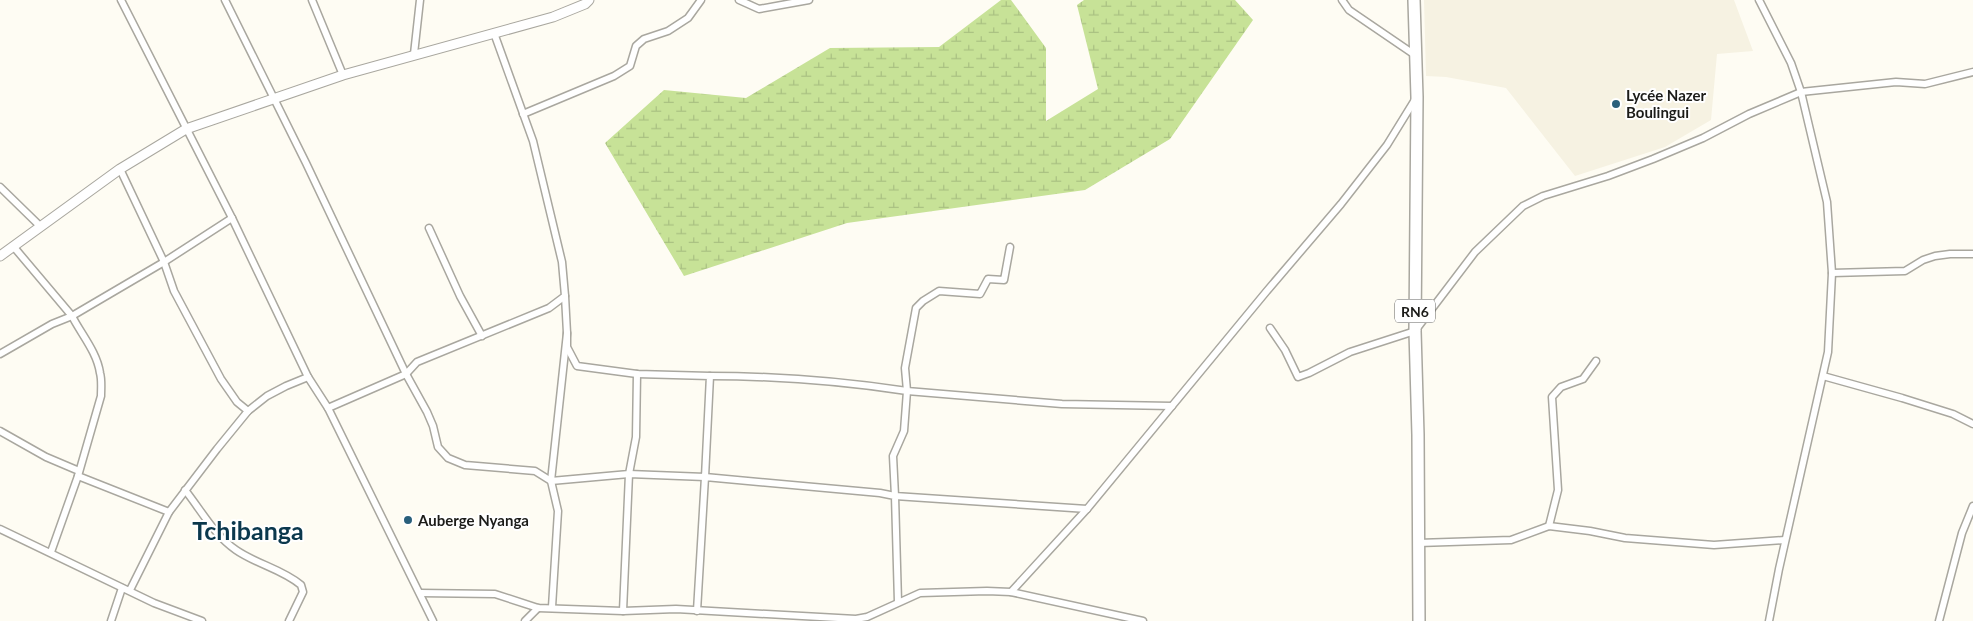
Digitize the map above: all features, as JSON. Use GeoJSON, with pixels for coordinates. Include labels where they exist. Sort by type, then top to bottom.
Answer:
{"type":"FeatureCollection","features":[{"type":"Feature","properties":{"kind":"highway","name":"RN6"},"geometry":{"type":"LineString","coordinates":[[1414,0],[1416,97],[1415,331],[1420,621]]}},
{"type":"Feature","properties":{"kind":"main road"},"geometry":{"type":"LineString","coordinates":[[0,256],[120,169],[186,129],[343,74],[554,17],[584,1]]}},
{"type":"Feature","properties":{"kind":"street"},"geometry":{"type":"LineString","coordinates":[[121,0],[232,218],[308,377],[328,408],[433,621]]}},
{"type":"Feature","properties":{"kind":"street"},"geometry":{"type":"LineString","coordinates":[[224,0],[274,98],[406,374],[427,412],[433,426],[438,447],[448,458],[465,465],[535,471],[551,481],[629,474],[704,476],[895,496],[1087,509]]}},
{"type":"Feature","properties":{"kind":"street"},"geometry":{"type":"LineString","coordinates":[[312,0],[343,74]]}},
{"type":"Feature","properties":{"kind":"street"},"geometry":{"type":"LineString","coordinates":[[414,54],[420,0]]}},
{"type":"Feature","properties":{"kind":"street"},"geometry":{"type":"LineString","coordinates":[[523,114],[614,76],[630,66],[636,46],[644,39],[668,31],[688,18],[701,0]]}},
{"type":"Feature","properties":{"kind":"street"},"geometry":{"type":"LineString","coordinates":[[740,0],[759,9],[809,0]]}},
{"type":"Feature","properties":{"kind":"street"},"geometry":{"type":"LineString","coordinates":[[1342,0],[1349,10],[1415,55]]}},
{"type":"Feature","properties":{"kind":"street"},"geometry":{"type":"LineString","coordinates":[[1758,0],[1790,62],[1801,92],[1827,202],[1832,273],[1828,352],[1785,540],[1769,621]]}},
{"type":"Feature","properties":{"kind":"street"},"geometry":{"type":"LineString","coordinates":[[494,33],[533,141],[555,229],[562,262],[567,347],[577,366],[637,374],[794,378],[907,391],[1062,404],[1172,406]]}},
{"type":"Feature","properties":{"kind":"street"},"geometry":{"type":"LineString","coordinates":[[1270,328],[1285,350],[1298,377],[1309,373],[1350,352],[1415,331],[1475,252],[1523,206],[1543,196],[1653,160],[1703,138],[1749,114],[1801,92],[1896,82],[1925,84],[1973,72]]}},
{"type":"Feature","properties":{"kind":"street"},"geometry":{"type":"LineString","coordinates":[[1011,592],[1087,509],[1341,204],[1387,145],[1416,97]]}},
{"type":"Feature","properties":{"kind":"street"},"geometry":{"type":"LineString","coordinates":[[120,169],[164,262],[174,291],[221,379],[237,402],[248,411]]}},
{"type":"Feature","properties":{"kind":"street"},"geometry":{"type":"LineString","coordinates":[[0,186],[40,226]]}},
{"type":"Feature","properties":{"kind":"street"},"geometry":{"type":"LineString","coordinates":[[0,354],[52,324],[72,316],[164,262],[232,218]]}},
{"type":"Feature","properties":{"kind":"street"},"geometry":{"type":"LineString","coordinates":[[428,228],[460,296],[482,336]]}},
{"type":"Feature","properties":{"kind":"street"},"geometry":{"type":"LineString","coordinates":[[13,246],[72,316],[96,358],[101,379],[101,396],[78,474],[51,552]]}},
{"type":"Feature","properties":{"kind":"street"},"geometry":{"type":"LineString","coordinates":[[898,602],[893,456],[904,431],[907,391],[905,368],[916,308],[939,291],[980,294],[988,278],[1004,280],[1010,247]]}},
{"type":"Feature","properties":{"kind":"street"},"geometry":{"type":"LineString","coordinates":[[1832,273],[1905,271],[1923,260],[1935,256],[1973,254]]}},
{"type":"Feature","properties":{"kind":"street"},"geometry":{"type":"LineString","coordinates":[[328,408],[406,374],[417,362],[549,308],[565,296]]}},
{"type":"Feature","properties":{"kind":"street"},"geometry":{"type":"LineString","coordinates":[[552,607],[558,511],[551,481],[567,333]]}},
{"type":"Feature","properties":{"kind":"street"},"geometry":{"type":"LineString","coordinates":[[1550,526],[1558,490],[1552,397],[1561,387],[1583,379],[1596,361]]}},
{"type":"Feature","properties":{"kind":"street"},"geometry":{"type":"LineString","coordinates":[[623,611],[629,474],[636,437],[637,374]]}},
{"type":"Feature","properties":{"kind":"street"},"geometry":{"type":"LineString","coordinates":[[697,611],[710,376]]}},
{"type":"Feature","properties":{"kind":"street"},"geometry":{"type":"LineString","coordinates":[[1823,376],[1902,398],[1952,414],[1973,424]]}},
{"type":"Feature","properties":{"kind":"street"},"geometry":{"type":"LineString","coordinates":[[130,590],[169,512],[248,411],[273,393],[308,377]]}},
{"type":"Feature","properties":{"kind":"street"},"geometry":{"type":"LineString","coordinates":[[0,430],[78,474],[169,512]]}},
{"type":"Feature","properties":{"kind":"street"},"geometry":{"type":"LineString","coordinates":[[185,490],[215,531],[236,550],[290,577],[301,585],[303,592],[289,621]]}},
{"type":"Feature","properties":{"kind":"street"},"geometry":{"type":"LineString","coordinates":[[1939,621],[1962,534],[1973,506]]}},
{"type":"Feature","properties":{"kind":"street"},"geometry":{"type":"LineString","coordinates":[[1418,543],[1511,540],[1550,526],[1625,538],[1714,546],[1785,540]]}},
{"type":"Feature","properties":{"kind":"street"},"geometry":{"type":"LineString","coordinates":[[0,529],[154,603],[202,621]]}},
{"type":"Feature","properties":{"kind":"street"},"geometry":{"type":"LineString","coordinates":[[111,621],[122,588]]}},
{"type":"Feature","properties":{"kind":"street"},"geometry":{"type":"LineString","coordinates":[[420,593],[495,594],[538,608],[697,611],[866,619],[920,593],[1011,592],[1143,621]]}},
{"type":"Feature","properties":{"kind":"street"},"geometry":{"type":"LineString","coordinates":[[525,621],[538,608]]}},
{"type":"Feature","properties":{"kind":"shaded area","name":"Lycée Nazer Boulingui"},"geometry":{"type":"Polygon","coordinates":[[[1424,0],[1734,0],[1753,51],[1717,54],[1711,120],[1665,147],[1575,176],[1506,88],[1446,77],[1426,76],[1424,0]]]}},
{"type":"Feature","properties":{"kind":"green space"},"geometry":{"type":"Polygon","coordinates":[[[1001,0],[1011,0],[1046,48],[1046,121],[1098,89],[1077,5],[1084,0],[1235,0],[1253,20],[1170,139],[1085,190],[847,223],[684,276],[605,143],[664,90],[746,98],[830,48],[939,47],[1001,0]]]}},
{"type":"Feature","properties":{"kind":"place","name":"Lycée Nazer Boulingui"},"geometry":{"type":"Point","coordinates":[1616,104]}},
{"type":"Feature","properties":{"kind":"place","name":"Auberge Nyanga"},"geometry":{"type":"Point","coordinates":[408,520]}},
{"type":"Feature","properties":{"kind":"district","name":"Tchibanga"},"geometry":{"type":"Point","coordinates":[248,530]}}]}
